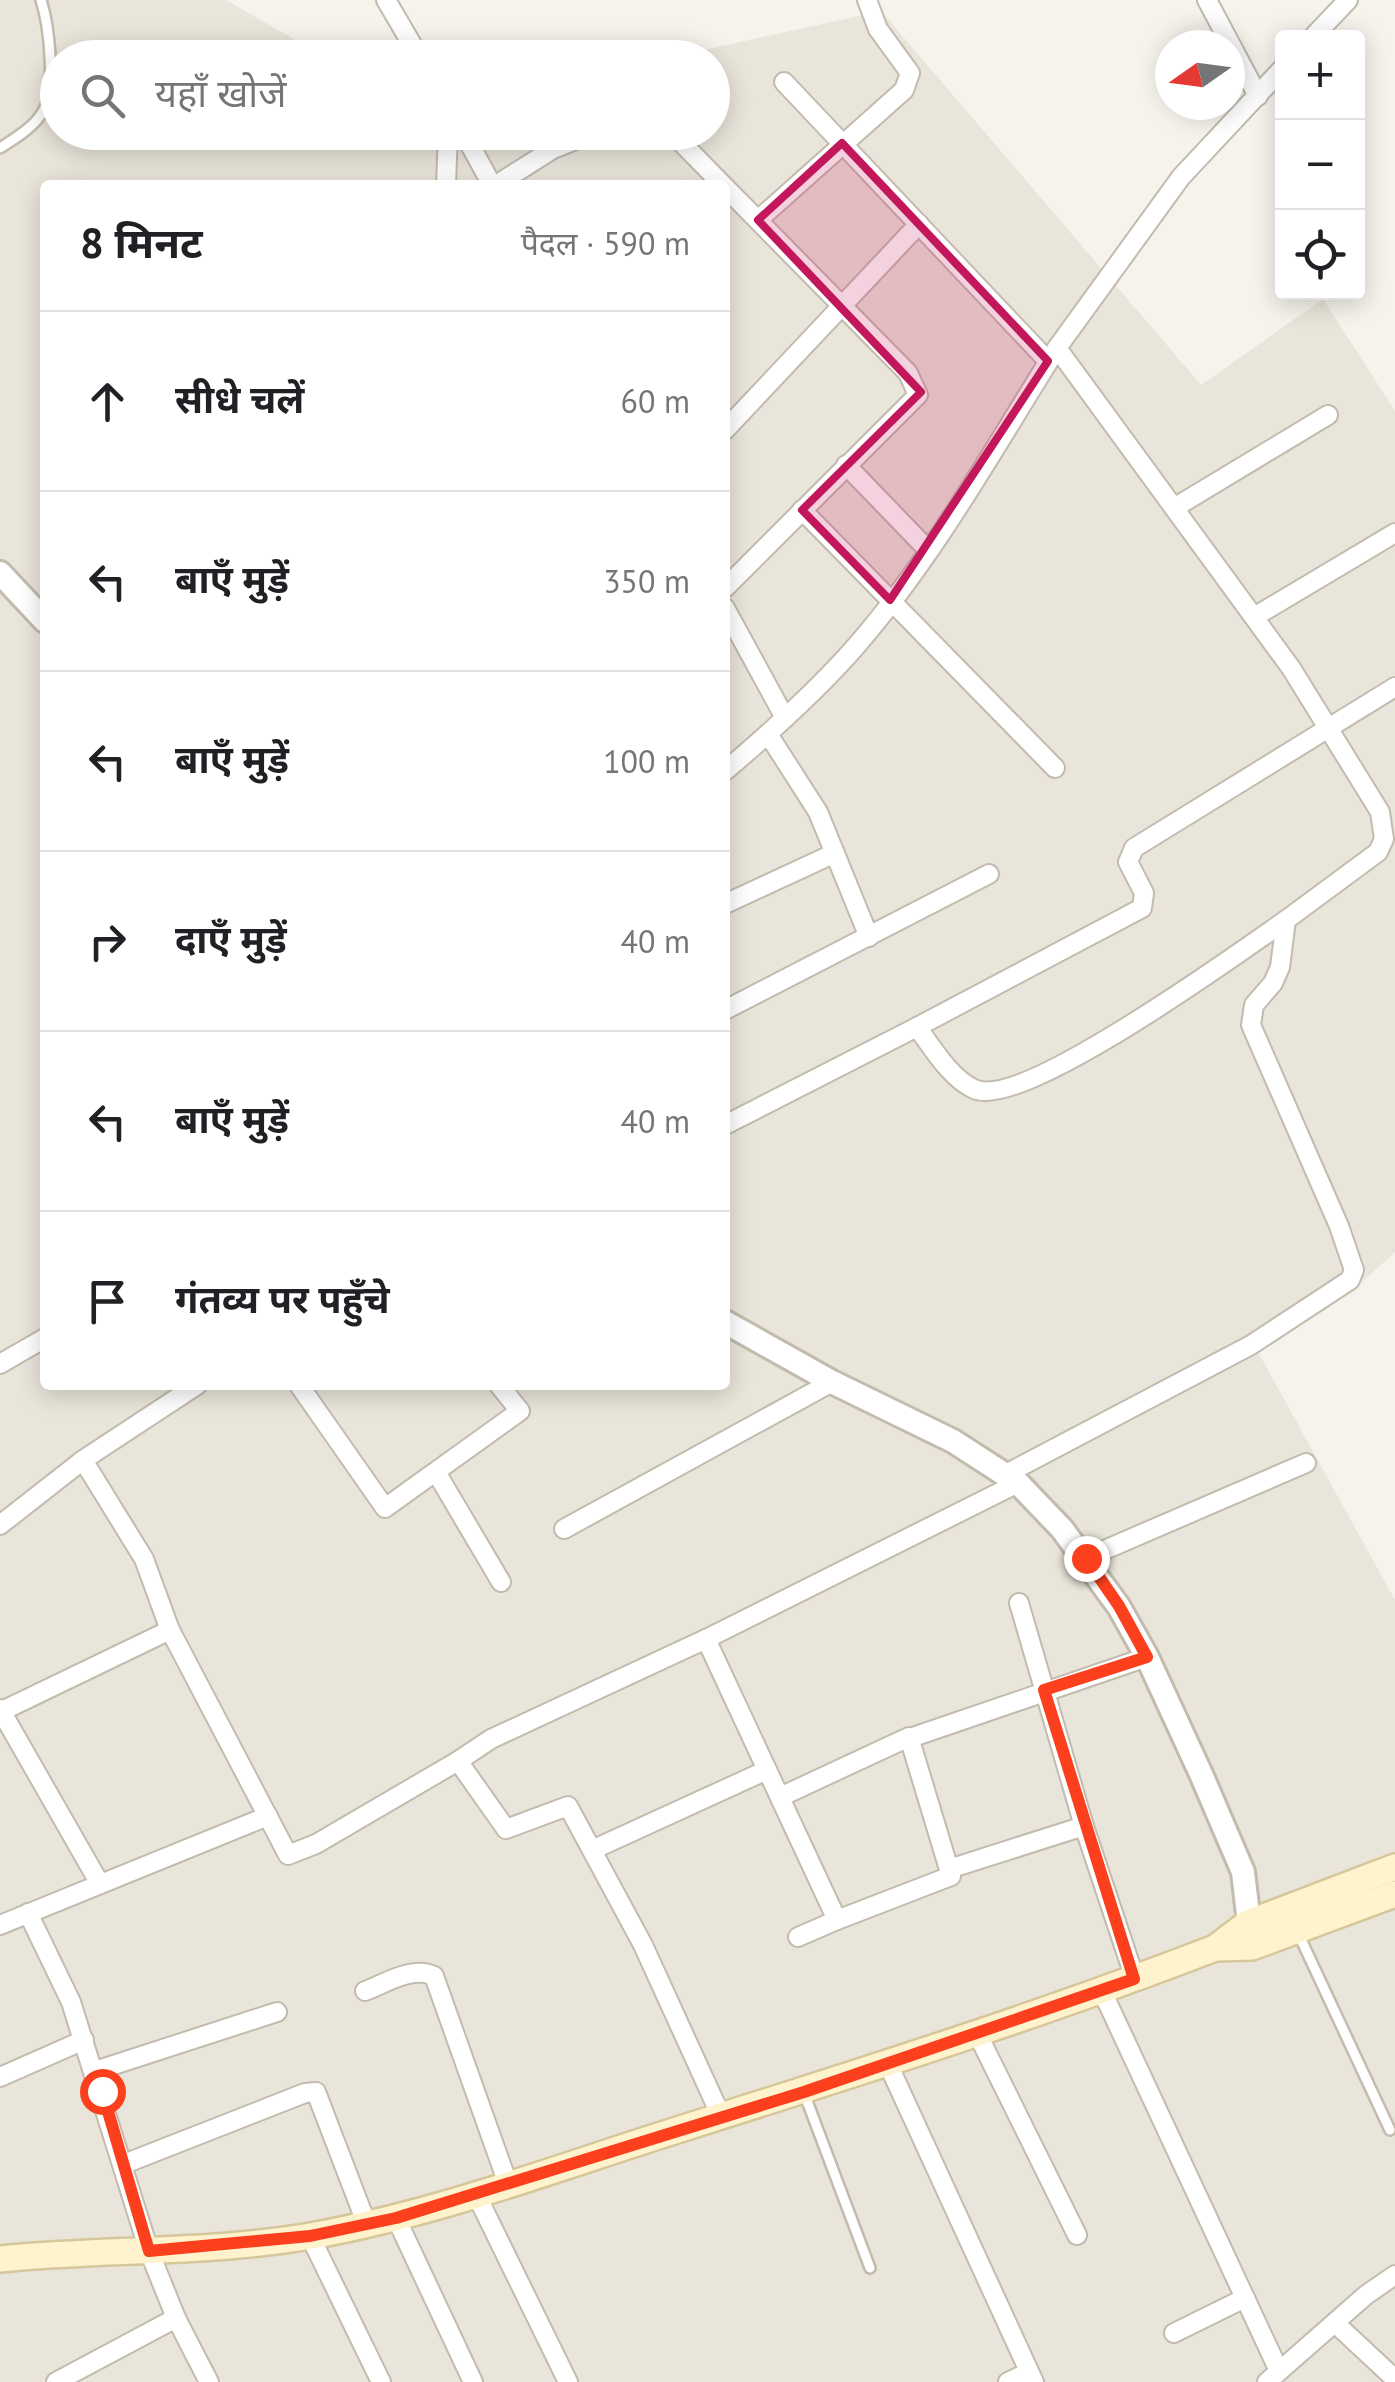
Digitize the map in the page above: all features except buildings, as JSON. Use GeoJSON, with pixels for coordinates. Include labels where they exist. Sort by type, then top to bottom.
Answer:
{"type":"FeatureCollection","features":[{"type":"Feature","properties":{"kind":"main road"},"geometry":{"type":"LineString","coordinates":[[1288,1921],[1395,1867]]}},
{"type":"Feature","properties":{"kind":"main road"},"geometry":{"type":"LineString","coordinates":[[0,2259],[149,2251],[310,2236],[396,2218],[978,2035],[1288,1921],[1395,1894]]}},
{"type":"Feature","properties":{"kind":"street"},"geometry":{"type":"LineString","coordinates":[[386,0],[409,40]]}},
{"type":"Feature","properties":{"kind":"street"},"geometry":{"type":"LineString","coordinates":[[758,220],[904,90],[910,73],[878,29],[867,0]]}},
{"type":"Feature","properties":{"kind":"street"},"geometry":{"type":"LineString","coordinates":[[1207,0],[1258,96]]}},
{"type":"Feature","properties":{"kind":"street"},"geometry":{"type":"LineString","coordinates":[[1320,30],[1348,0]]}},
{"type":"Feature","properties":{"kind":"street"},"geometry":{"type":"LineString","coordinates":[[730,767],[857,645],[928,550],[1053,354],[1182,177],[1275,77]]}},
{"type":"Feature","properties":{"kind":"street"},"geometry":{"type":"LineString","coordinates":[[784,82],[919,224],[1053,354],[1254,617],[1329,728],[1380,812],[1389,836],[1378,852],[1286,920],[1093,1049],[1035,1076],[992,1090],[976,1090],[957,1076],[917,1027]]}},
{"type":"Feature","properties":{"kind":"street"},"geometry":{"type":"LineString","coordinates":[[446,180],[447,150]]}},
{"type":"Feature","properties":{"kind":"street"},"geometry":{"type":"LineString","coordinates":[[474,150],[491,180]]}},
{"type":"Feature","properties":{"kind":"street"},"geometry":{"type":"LineString","coordinates":[[502,180],[551,150]]}},
{"type":"Feature","properties":{"kind":"street"},"geometry":{"type":"LineString","coordinates":[[689,150],[718,180]]}},
{"type":"Feature","properties":{"kind":"street"},"geometry":{"type":"LineString","coordinates":[[730,192],[908,373],[918,395],[730,583]]}},
{"type":"Feature","properties":{"kind":"street"},"geometry":{"type":"LineString","coordinates":[[730,425],[919,224]]}},
{"type":"Feature","properties":{"kind":"street"},"geometry":{"type":"LineString","coordinates":[[1174,508],[1328,415]]}},
{"type":"Feature","properties":{"kind":"street"},"geometry":{"type":"LineString","coordinates":[[846,466],[928,550]]}},
{"type":"Feature","properties":{"kind":"street"},"geometry":{"type":"LineString","coordinates":[[802,510],[1055,768]]}},
{"type":"Feature","properties":{"kind":"street"},"geometry":{"type":"LineString","coordinates":[[1254,617],[1395,533]]}},
{"type":"Feature","properties":{"kind":"street"},"geometry":{"type":"LineString","coordinates":[[0,573],[40,616]]}},
{"type":"Feature","properties":{"kind":"street"},"geometry":{"type":"LineString","coordinates":[[730,617],[785,718]]}},
{"type":"Feature","properties":{"kind":"street"},"geometry":{"type":"LineString","coordinates":[[730,1121],[1142,908],[1144,893],[1128,862],[1134,848],[1395,687]]}},
{"type":"Feature","properties":{"kind":"street"},"geometry":{"type":"LineString","coordinates":[[768,734],[818,812],[869,937]]}},
{"type":"Feature","properties":{"kind":"street"},"geometry":{"type":"LineString","coordinates":[[730,902],[835,853]]}},
{"type":"Feature","properties":{"kind":"street"},"geometry":{"type":"LineString","coordinates":[[730,1007],[989,874]]}},
{"type":"Feature","properties":{"kind":"street"},"geometry":{"type":"LineString","coordinates":[[84,1460],[144,1559],[170,1630],[291,1855],[491,1739],[706,1639],[1012,1478],[1251,1345],[1350,1280],[1354,1270],[1338,1226],[1251,1025],[1254,1005],[1280,967],[1286,920]]}},
{"type":"Feature","properties":{"kind":"street"},"geometry":{"type":"LineString","coordinates":[[730,1325],[832,1382],[953,1441],[1012,1478],[1086,1558],[1119,1606],[1147,1657],[1244,1872],[1288,1921]]}},
{"type":"Feature","properties":{"kind":"street"},"geometry":{"type":"LineString","coordinates":[[0,1364],[40,1341]]}},
{"type":"Feature","properties":{"kind":"street"},"geometry":{"type":"LineString","coordinates":[[564,1528],[832,1382]]}},
{"type":"Feature","properties":{"kind":"street"},"geometry":{"type":"LineString","coordinates":[[0,1525],[84,1460],[189,1390]]}},
{"type":"Feature","properties":{"kind":"street"},"geometry":{"type":"LineString","coordinates":[[302,1390],[385,1508],[520,1411],[503,1390]]}},
{"type":"Feature","properties":{"kind":"street"},"geometry":{"type":"LineString","coordinates":[[1086,1558],[1306,1463]]}},
{"type":"Feature","properties":{"kind":"street"},"geometry":{"type":"LineString","coordinates":[[436,1472],[501,1582]]}},
{"type":"Feature","properties":{"kind":"street"},"geometry":{"type":"LineString","coordinates":[[1018,1604],[1134,1979]]}},
{"type":"Feature","properties":{"kind":"street"},"geometry":{"type":"LineString","coordinates":[[100,1884],[0,1711],[170,1630]]}},
{"type":"Feature","properties":{"kind":"street"},"geometry":{"type":"LineString","coordinates":[[706,1639],[837,1920]]}},
{"type":"Feature","properties":{"kind":"street"},"geometry":{"type":"LineString","coordinates":[[780,1797],[910,1738],[1147,1657]]}},
{"type":"Feature","properties":{"kind":"street"},"geometry":{"type":"LineString","coordinates":[[798,1937],[951,1876],[910,1738]]}},
{"type":"Feature","properties":{"kind":"street"},"geometry":{"type":"LineString","coordinates":[[458,1761],[506,1829],[568,1806],[643,1945],[722,2116]]}},
{"type":"Feature","properties":{"kind":"street"},"geometry":{"type":"LineString","coordinates":[[592,1850],[767,1770]]}},
{"type":"Feature","properties":{"kind":"street"},"geometry":{"type":"LineString","coordinates":[[0,1925],[268,1816]]}},
{"type":"Feature","properties":{"kind":"street"},"geometry":{"type":"LineString","coordinates":[[949,1868],[1084,1826]]}},
{"type":"Feature","properties":{"kind":"street"},"geometry":{"type":"LineString","coordinates":[[1244,1872],[1250,1935]]}},
{"type":"Feature","properties":{"kind":"street"},"geometry":{"type":"LineString","coordinates":[[28,1914],[71,2002],[149,2251],[208,2382]]}},
{"type":"Feature","properties":{"kind":"street"},"geometry":{"type":"LineString","coordinates":[[365,1992],[416,1972],[434,1976],[508,2184]]}},
{"type":"Feature","properties":{"kind":"street"},"geometry":{"type":"LineString","coordinates":[[1102,1991],[1245,2298],[1272,2379],[1395,2275]]}},
{"type":"Feature","properties":{"kind":"street"},"geometry":{"type":"LineString","coordinates":[[95,2071],[277,2012]]}},
{"type":"Feature","properties":{"kind":"street"},"geometry":{"type":"LineString","coordinates":[[978,2035],[1076,2235]]}},
{"type":"Feature","properties":{"kind":"street"},"geometry":{"type":"LineString","coordinates":[[0,2077],[84,2040]]}},
{"type":"Feature","properties":{"kind":"street"},"geometry":{"type":"LineString","coordinates":[[888,2064],[1032,2377],[1008,2382]]}},
{"type":"Feature","properties":{"kind":"street"},"geometry":{"type":"LineString","coordinates":[[124,2164],[316,2092],[368,2225]]}},
{"type":"Feature","properties":{"kind":"street"},"geometry":{"type":"LineString","coordinates":[[476,2194],[568,2382]]}},
{"type":"Feature","properties":{"kind":"street"},"geometry":{"type":"LineString","coordinates":[[396,2218],[473,2382]]}},
{"type":"Feature","properties":{"kind":"street"},"geometry":{"type":"LineString","coordinates":[[310,2236],[381,2382]]}},
{"type":"Feature","properties":{"kind":"street"},"geometry":{"type":"LineString","coordinates":[[1174,2333],[1245,2298]]}},
{"type":"Feature","properties":{"kind":"street"},"geometry":{"type":"LineString","coordinates":[[56,2382],[176,2318]]}},
{"type":"Feature","properties":{"kind":"street"},"geometry":{"type":"LineString","coordinates":[[1334,2323],[1395,2379]]}},
{"type":"Feature","properties":{"kind":"lane"},"geometry":{"type":"LineString","coordinates":[[41,0],[49,40]]}},
{"type":"Feature","properties":{"kind":"lane"},"geometry":{"type":"LineString","coordinates":[[0,148],[40,116]]}},
{"type":"Feature","properties":{"kind":"lane"},"geometry":{"type":"LineString","coordinates":[[1288,1921],[1390,2130]]}},
{"type":"Feature","properties":{"kind":"lane"},"geometry":{"type":"LineString","coordinates":[[804,2092],[870,2268]]}},
{"type":"Feature","properties":{"kind":"highlighted area"},"geometry":{"type":"Polygon","coordinates":[[[842,143],[1048,361],[890,600],[802,510],[921,392],[758,220],[842,143]]]}},
{"type":"Feature","properties":{"kind":"shaded area"},"geometry":{"type":"Polygon","coordinates":[[[0,0],[226,0],[296,40],[40,40],[40,150],[730,150],[730,44],[881,11],[1201,385],[1324,300],[1395,411],[1395,1252],[1363,1281],[1258,1352],[1395,1600],[1395,2382],[0,2382],[0,0]]]}},
{"type":"Feature","properties":{"kind":"route"},"geometry":{"type":"LineString","coordinates":[[102,2091],[149,2251],[310,2236],[396,2218],[804,2092],[1134,1979],[1044,1690],[1147,1657],[1086,1558]]}}]}
